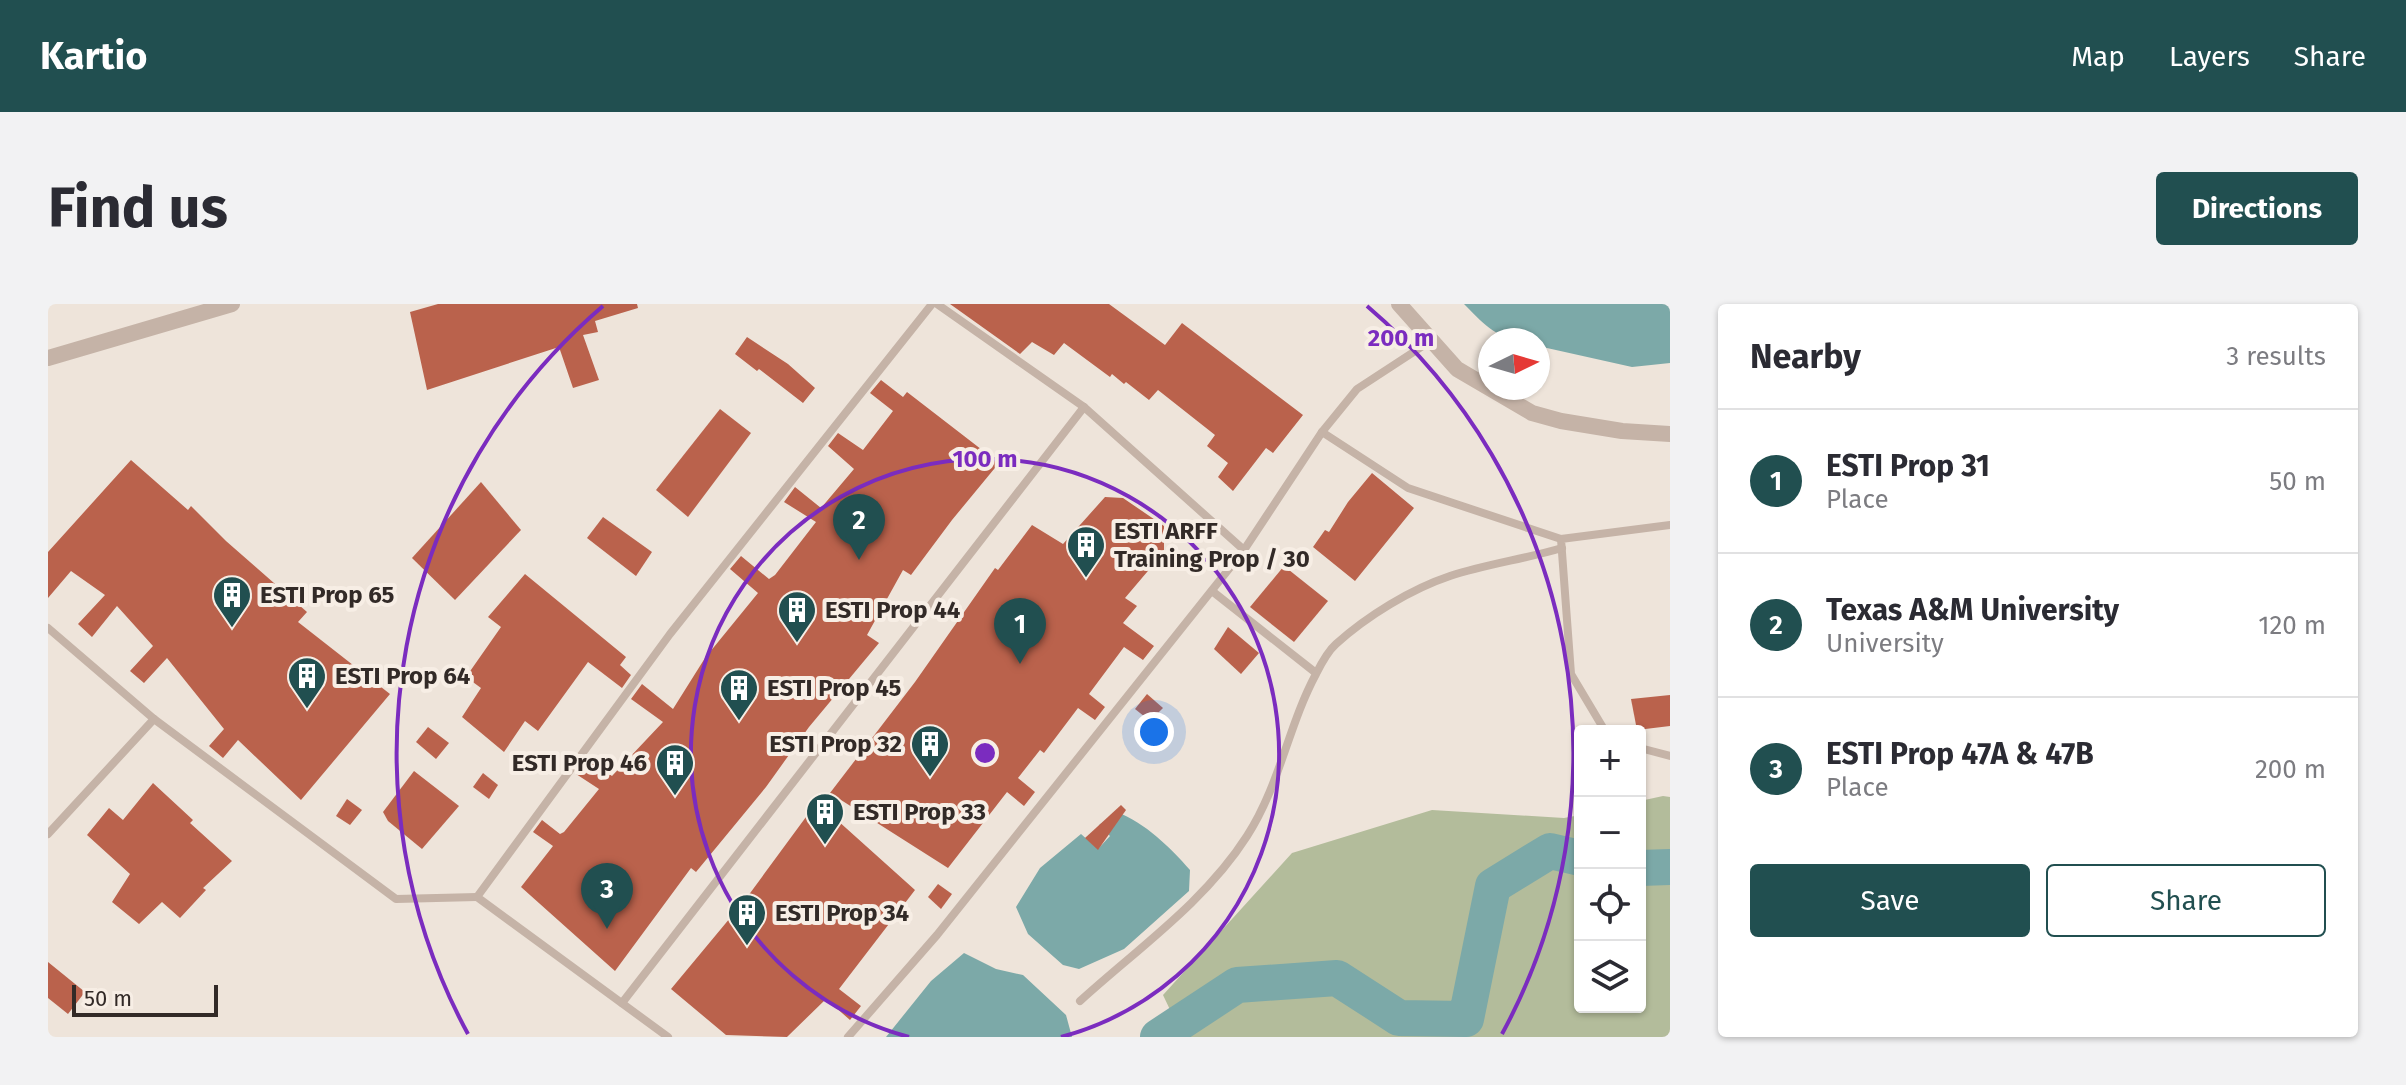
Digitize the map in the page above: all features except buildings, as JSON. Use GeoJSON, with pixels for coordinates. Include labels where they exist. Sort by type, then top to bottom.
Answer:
{"type":"FeatureCollection","features":[{"type":"Feature","properties":{"kind":"street"},"geometry":{"type":"LineString","coordinates":[[48,358],[232,304]]}},
{"type":"Feature","properties":{"kind":"street"},"geometry":{"type":"LineString","coordinates":[[1399,304],[1457,369],[1532,413],[1609,429],[1670,434]]}},
{"type":"Feature","properties":{"kind":"lane"},"geometry":{"type":"LineString","coordinates":[[477,897],[670,634],[934,304],[1084,407],[1244,550]]}},
{"type":"Feature","properties":{"kind":"lane"},"geometry":{"type":"LineString","coordinates":[[848,1037],[937,935],[1212,591],[1244,550],[1322,432],[1357,389],[1432,340]]}},
{"type":"Feature","properties":{"kind":"lane"},"geometry":{"type":"LineString","coordinates":[[622,1003],[1084,407]]}},
{"type":"Feature","properties":{"kind":"lane"},"geometry":{"type":"LineString","coordinates":[[1322,432],[1408,488],[1562,544]]}},
{"type":"Feature","properties":{"kind":"lane"},"geometry":{"type":"LineString","coordinates":[[1080,1001],[1157,936],[1227,865],[1249,833],[1280,771],[1293,727],[1316,673],[1333,646],[1404,597],[1449,577],[1562,544],[1670,525]]}},
{"type":"Feature","properties":{"kind":"lane"},"geometry":{"type":"LineString","coordinates":[[1562,544],[1571,674],[1601,725]]}},
{"type":"Feature","properties":{"kind":"lane"},"geometry":{"type":"LineString","coordinates":[[1212,591],[1316,673]]}},
{"type":"Feature","properties":{"kind":"lane"},"geometry":{"type":"LineString","coordinates":[[48,628],[154,719],[396,899],[477,897],[668,1037]]}},
{"type":"Feature","properties":{"kind":"lane"},"geometry":{"type":"LineString","coordinates":[[48,834],[154,719]]}},
{"type":"Feature","properties":{"kind":"lane"},"geometry":{"type":"LineString","coordinates":[[1646,750],[1670,756]]}},
{"type":"Feature","properties":{"kind":"green space"},"geometry":{"type":"Polygon","coordinates":[[[1670,797],[1670,1037],[1183,1037],[1163,995],[1292,853],[1432,810],[1574,816],[1574,1013],[1646,1013],[1646,800],[1670,797]]]}},
{"type":"Feature","properties":{"kind":"water"},"geometry":{"type":"Polygon","coordinates":[[[1464,304],[1670,304],[1670,363],[1632,367],[1550,349],[1550,328],[1491,328],[1464,304]]]}},
{"type":"Feature","properties":{"kind":"water"},"geometry":{"type":"Polygon","coordinates":[[[1117,812],[1147,829],[1182,861],[1190,870],[1189,891],[1124,949],[1079,969],[1063,965],[1028,934],[1016,907],[1040,868],[1081,834],[1098,849],[1110,836],[1099,825],[1117,812]]]}},
{"type":"Feature","properties":{"kind":"water"},"geometry":{"type":"Polygon","coordinates":[[[964,953],[996,969],[1023,975],[1066,1015],[1072,1037],[886,1037],[931,981],[964,953]]]}},
{"type":"Feature","properties":{"kind":"waterway"},"geometry":{"type":"LineString","coordinates":[[1158,1037],[1237,985],[1337,978],[1399,1018],[1466,1019],[1493,886],[1550,851],[1574,857]]}},
{"type":"Feature","properties":{"kind":"waterway"},"geometry":{"type":"LineString","coordinates":[[1646,868],[1670,867]]}},
{"type":"Feature","properties":{"kind":"place","name":"Texas A&M University"},"geometry":{"type":"Point","coordinates":[859,560]}},
{"type":"Feature","properties":{"kind":"place","name":"ESTI ARFF Training Prop / 30"},"geometry":{"type":"Point","coordinates":[1086,579]}},
{"type":"Feature","properties":{"kind":"place","name":"ESTI Prop 65"},"geometry":{"type":"Point","coordinates":[232,629]}},
{"type":"Feature","properties":{"kind":"place","name":"ESTI Prop 44"},"geometry":{"type":"Point","coordinates":[797,644]}},
{"type":"Feature","properties":{"kind":"place","name":"ESTI Prop 31"},"geometry":{"type":"Point","coordinates":[1020,664]}},
{"type":"Feature","properties":{"kind":"place","name":"ESTI Prop 64"},"geometry":{"type":"Point","coordinates":[307,710]}},
{"type":"Feature","properties":{"kind":"place","name":"ESTI Prop 45"},"geometry":{"type":"Point","coordinates":[739,722]}},
{"type":"Feature","properties":{"kind":"place","name":"ESTI Prop 32"},"geometry":{"type":"Point","coordinates":[930,778]}},
{"type":"Feature","properties":{"kind":"place","name":"ESTI Prop 46"},"geometry":{"type":"Point","coordinates":[675,797]}},
{"type":"Feature","properties":{"kind":"place","name":"ESTI Prop 33"},"geometry":{"type":"Point","coordinates":[825,846]}},
{"type":"Feature","properties":{"kind":"place","name":"ESTI Prop 47A & 47B"},"geometry":{"type":"Point","coordinates":[607,929]}},
{"type":"Feature","properties":{"kind":"place","name":"ESTI Prop 34"},"geometry":{"type":"Point","coordinates":[747,947]}}]}
